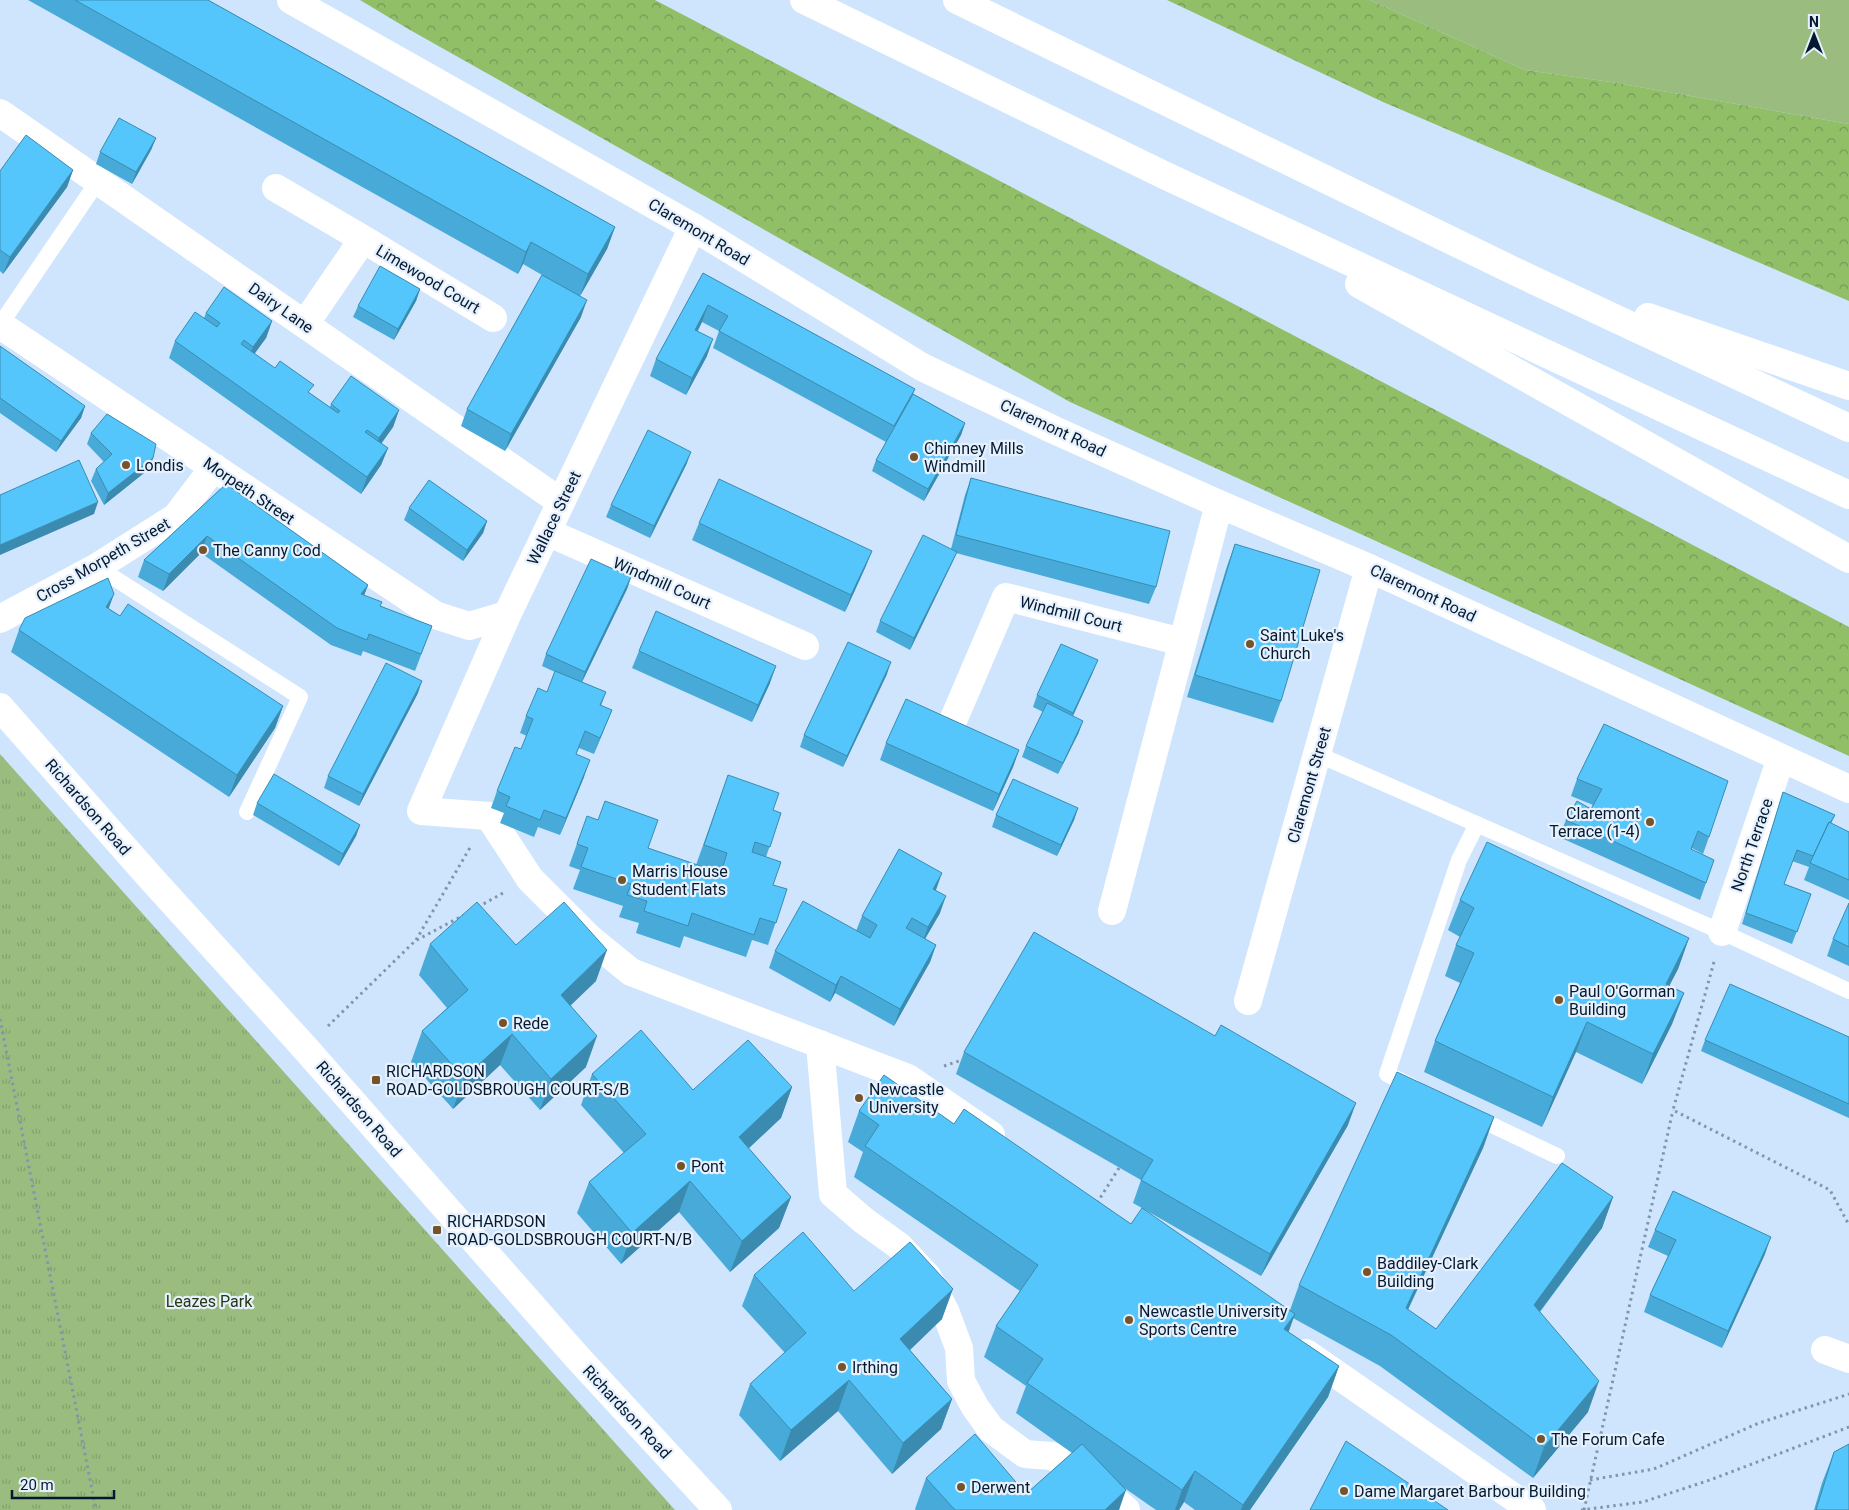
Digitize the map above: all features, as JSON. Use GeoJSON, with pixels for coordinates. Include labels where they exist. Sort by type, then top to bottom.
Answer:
{"type":"FeatureCollection","features":[{"type":"Feature","properties":{"kind":"main road","name":"Claremont Road"},"geometry":{"type":"LineString","coordinates":[[291,0],[693,227],[922,367],[1062,434],[1369,568],[1849,789]]}},
{"type":"Feature","properties":{"kind":"main road"},"geometry":{"type":"LineString","coordinates":[[804,0],[1164,175],[1849,495]]}},
{"type":"Feature","properties":{"kind":"main road"},"geometry":{"type":"LineString","coordinates":[[957,0],[1514,271],[1849,428]]}},
{"type":"Feature","properties":{"kind":"main road","name":"Dairy Lane"},"geometry":{"type":"LineString","coordinates":[[4,124],[98,182],[561,502]]}},
{"type":"Feature","properties":{"kind":"main road"},"geometry":{"type":"LineString","coordinates":[[1164,175],[1849,559]]}},
{"type":"Feature","properties":{"kind":"main road","name":"Limewood Court"},"geometry":{"type":"LineString","coordinates":[[276,188],[493,318]]}},
{"type":"Feature","properties":{"kind":"main road","name":"Wallace Street"},"geometry":{"type":"LineString","coordinates":[[489,816],[420,811],[507,615],[693,227]]}},
{"type":"Feature","properties":{"kind":"main road","name":"Limewood Court"},"geometry":{"type":"LineString","coordinates":[[304,324],[363,239]]}},
{"type":"Feature","properties":{"kind":"main road"},"geometry":{"type":"LineString","coordinates":[[1514,271],[1849,386]]}},
{"type":"Feature","properties":{"kind":"main road","name":"Morpeth Street"},"geometry":{"type":"LineString","coordinates":[[0,325],[435,615],[469,626],[507,615]]}},
{"type":"Feature","properties":{"kind":"main road","name":"Cross Morpeth Street"},"geometry":{"type":"LineString","coordinates":[[0,619],[97,566],[176,517],[214,467]]}},
{"type":"Feature","properties":{"kind":"main road"},"geometry":{"type":"LineString","coordinates":[[1112,912],[1219,504]]}},
{"type":"Feature","properties":{"kind":"main road","name":"Windmill Court"},"geometry":{"type":"LineString","coordinates":[[547,532],[805,646]]}},
{"type":"Feature","properties":{"kind":"main road","name":"Claremont Street"},"geometry":{"type":"LineString","coordinates":[[1248,1001],[1369,568]]}},
{"type":"Feature","properties":{"kind":"main road","name":"Windmill Court"},"geometry":{"type":"LineString","coordinates":[[952,723],[1006,597],[1182,642]]}},
{"type":"Feature","properties":{"kind":"main road","name":"Richardson Road"},"geometry":{"type":"LineString","coordinates":[[0,707],[142,869],[305,1048],[577,1357],[718,1510]]}},
{"type":"Feature","properties":{"kind":"main road","name":"North Terrace"},"geometry":{"type":"LineString","coordinates":[[1722,932],[1782,758]]}},
{"type":"Feature","properties":{"kind":"main road"},"geometry":{"type":"LineString","coordinates":[[489,816],[530,879],[587,936],[632,972],[908,1078],[1015,1152]]}},
{"type":"Feature","properties":{"kind":"main road"},"geometry":{"type":"LineString","coordinates":[[820,1044],[834,1194],[863,1220],[899,1246],[927,1276],[946,1313],[959,1348],[961,1381],[991,1430],[1025,1454],[1052,1456],[1073,1467],[1126,1510]]}},
{"type":"Feature","properties":{"kind":"main road"},"geometry":{"type":"LineString","coordinates":[[1286,1339],[1532,1510]]}},
{"type":"Feature","properties":{"kind":"lane"},"geometry":{"type":"LineString","coordinates":[[0,325],[98,182]]}},
{"type":"Feature","properties":{"kind":"lane"},"geometry":{"type":"LineString","coordinates":[[97,566],[300,697],[247,812]]}},
{"type":"Feature","properties":{"kind":"lane"},"geometry":{"type":"LineString","coordinates":[[1317,754],[1722,932],[1849,991]]}},
{"type":"Feature","properties":{"kind":"lane"},"geometry":{"type":"LineString","coordinates":[[1432,1096],[1387,1074],[1459,860],[1477,824]]}},
{"type":"Feature","properties":{"kind":"lane"},"geometry":{"type":"LineString","coordinates":[[1458,1108],[1557,1156]]}},
{"type":"Feature","properties":{"kind":"path"},"geometry":{"type":"LineString","coordinates":[[305,1048],[415,941],[489,816]]}},
{"type":"Feature","properties":{"kind":"path"},"geometry":{"type":"LineString","coordinates":[[473,910],[530,879]]}},
{"type":"Feature","properties":{"kind":"path"},"geometry":{"type":"LineString","coordinates":[[415,941],[464,914]]}},
{"type":"Feature","properties":{"kind":"path"},"geometry":{"type":"LineString","coordinates":[[1722,932],[1673,1110],[1583,1510],[1643,1502],[1710,1480],[1849,1427]]}},
{"type":"Feature","properties":{"kind":"path"},"geometry":{"type":"LineString","coordinates":[[0,1019],[96,1510]]}},
{"type":"Feature","properties":{"kind":"path"},"geometry":{"type":"LineString","coordinates":[[1673,1110],[1830,1190],[1849,1224]]}},
{"type":"Feature","properties":{"kind":"path"},"geometry":{"type":"LineString","coordinates":[[1096,1206],[1119,1168]]}},
{"type":"Feature","properties":{"kind":"path"},"geometry":{"type":"LineString","coordinates":[[1590,1480],[1654,1469],[1759,1422],[1849,1394]]}},
{"type":"Feature","properties":{"kind":"green space"},"geometry":{"type":"Polygon","coordinates":[[[360,0],[655,0],[1849,627],[1849,756],[1070,402],[360,0]]]}},
{"type":"Feature","properties":{"kind":"green space"},"geometry":{"type":"Polygon","coordinates":[[[1167,0],[1370,0],[1525,70],[1611,82],[1849,124],[1849,301],[1383,102],[1167,0]]]}},
{"type":"Feature","properties":{"kind":"green space"},"geometry":{"type":"Polygon","coordinates":[[[1370,0],[1849,0],[1849,124],[1611,82],[1525,70],[1370,0]]]}},
{"type":"Feature","properties":{"kind":"green space","name":"Leazes Park"},"geometry":{"type":"Polygon","coordinates":[[[0,754],[675,1510],[0,1510],[0,754]]]}},
{"type":"Feature","properties":{"kind":"building"},"geometry":{"type":"Polygon","coordinates":[[[75,0],[208,0],[615,227],[588,274],[531,242],[526,252],[75,0]]]}},
{"type":"Feature","properties":{"kind":"building"},"geometry":{"type":"Polygon","coordinates":[[[119,118],[156,138],[136,172],[100,152],[119,118]]]}},
{"type":"Feature","properties":{"kind":"building"},"geometry":{"type":"Polygon","coordinates":[[[26,135],[73,170],[10,257],[0,250],[0,171],[26,135]]]}},
{"type":"Feature","properties":{"kind":"building"},"geometry":{"type":"Polygon","coordinates":[[[380,266],[420,289],[398,329],[358,306],[380,266]]]}},
{"type":"Feature","properties":{"kind":"building"},"geometry":{"type":"Polygon","coordinates":[[[703,273],[915,389],[894,426],[719,331],[728,316],[708,305],[695,330],[713,339],[692,378],[656,359],[703,273]]]}},
{"type":"Feature","properties":{"kind":"building"},"geometry":{"type":"Polygon","coordinates":[[[542,275],[587,300],[511,434],[467,409],[542,275]]]}},
{"type":"Feature","properties":{"kind":"building"},"geometry":{"type":"Polygon","coordinates":[[[224,287],[272,321],[253,347],[244,340],[241,344],[275,368],[280,361],[314,385],[308,392],[338,413],[340,411],[331,404],[351,376],[399,410],[379,438],[367,430],[365,432],[388,448],[367,477],[175,341],[195,312],[217,327],[220,323],[206,313],[224,287]]]}},
{"type":"Feature","properties":{"kind":"building"},"geometry":{"type":"Polygon","coordinates":[[[0,346],[85,406],[61,441],[0,398],[0,346]]]}},
{"type":"Feature","properties":{"kind":"building","name":"Chimney Mills Windmill"},"geometry":{"type":"Polygon","coordinates":[[[913,394],[965,423],[928,489],[876,460],[913,394]]]}},
{"type":"Feature","properties":{"kind":"building"},"geometry":{"type":"Polygon","coordinates":[[[107,414],[156,444],[153,458],[108,493],[96,469],[112,454],[91,433],[107,414]]]}},
{"type":"Feature","properties":{"kind":"building"},"geometry":{"type":"Polygon","coordinates":[[[648,430],[691,452],[654,526],[611,505],[648,430]]]}},
{"type":"Feature","properties":{"kind":"building"},"geometry":{"type":"Polygon","coordinates":[[[79,460],[98,502],[0,545],[0,495],[79,460]]]}},
{"type":"Feature","properties":{"kind":"building"},"geometry":{"type":"Polygon","coordinates":[[[971,478],[1170,531],[1156,587],[956,535],[971,478]]]}},
{"type":"Feature","properties":{"kind":"building"},"geometry":{"type":"Polygon","coordinates":[[[719,479],[872,551],[851,595],[699,523],[719,479]]]}},
{"type":"Feature","properties":{"kind":"building"},"geometry":{"type":"Polygon","coordinates":[[[429,480],[487,521],[467,550],[409,508],[429,480]]]}},
{"type":"Feature","properties":{"kind":"building"},"geometry":{"type":"Polygon","coordinates":[[[226,484],[368,585],[361,594],[382,602],[380,606],[432,626],[421,654],[369,634],[367,640],[337,628],[207,536],[169,574],[144,560],[226,484]]]}},
{"type":"Feature","properties":{"kind":"building"},"geometry":{"type":"Polygon","coordinates":[[[923,535],[957,552],[914,638],[880,621],[923,535]]]}},
{"type":"Feature","properties":{"kind":"building","name":"Saint Luke's Church"},"geometry":{"type":"Polygon","coordinates":[[[1235,544],[1320,570],[1281,701],[1195,675],[1235,544]]]}},
{"type":"Feature","properties":{"kind":"building"},"geometry":{"type":"Polygon","coordinates":[[[591,559],[631,577],[585,672],[546,654],[591,559]]]}},
{"type":"Feature","properties":{"kind":"building"},"geometry":{"type":"Polygon","coordinates":[[[108,578],[114,594],[106,607],[120,616],[128,604],[283,706],[237,775],[19,630],[25,618],[108,578]]]}},
{"type":"Feature","properties":{"kind":"building"},"geometry":{"type":"Polygon","coordinates":[[[656,611],[776,666],[758,705],[639,651],[656,611]]]}},
{"type":"Feature","properties":{"kind":"building"},"geometry":{"type":"Polygon","coordinates":[[[848,642],[891,662],[847,756],[804,735],[848,642]]]}},
{"type":"Feature","properties":{"kind":"building"},"geometry":{"type":"Polygon","coordinates":[[[1061,644],[1098,660],[1073,713],[1037,695],[1061,644]]]}},
{"type":"Feature","properties":{"kind":"building"},"geometry":{"type":"Polygon","coordinates":[[[386,663],[422,681],[363,794],[328,776],[386,663]]]}},
{"type":"Feature","properties":{"kind":"building"},"geometry":{"type":"Polygon","coordinates":[[[555,671],[606,692],[600,705],[612,710],[600,738],[585,731],[576,754],[590,760],[566,818],[544,810],[540,820],[506,806],[510,797],[497,791],[515,747],[521,749],[533,719],[526,716],[538,688],[547,692],[555,671]]]}},
{"type":"Feature","properties":{"kind":"building"},"geometry":{"type":"Polygon","coordinates":[[[906,699],[1019,750],[999,794],[886,743],[906,699]]]}},
{"type":"Feature","properties":{"kind":"building"},"geometry":{"type":"Polygon","coordinates":[[[1047,703],[1083,721],[1063,763],[1026,746],[1047,703]]]}},
{"type":"Feature","properties":{"kind":"building","name":"Claremont Terrace (1-4)"},"geometry":{"type":"Polygon","coordinates":[[[1604,724],[1728,781],[1709,837],[1698,831],[1691,849],[1714,860],[1706,883],[1566,820],[1577,801],[1591,809],[1602,789],[1577,779],[1604,724]]]}},
{"type":"Feature","properties":{"kind":"building"},"geometry":{"type":"Polygon","coordinates":[[[274,774],[360,825],[343,854],[257,803],[274,774]]]}},
{"type":"Feature","properties":{"kind":"building","name":"Marris House Student Flats"},"geometry":{"type":"Polygon","coordinates":[[[728,775],[779,793],[773,810],[781,813],[770,847],[755,842],[752,852],[781,862],[773,885],[787,889],[776,923],[760,918],[754,935],[692,913],[688,926],[644,911],[647,901],[627,895],[631,884],[581,867],[588,848],[577,844],[587,816],[598,820],[605,801],[658,820],[648,848],[721,873],[727,853],[704,845],[728,775]]]}},
{"type":"Feature","properties":{"kind":"building"},"geometry":{"type":"Polygon","coordinates":[[[1013,779],[1078,808],[1061,845],[996,815],[1013,779]]]}},
{"type":"Feature","properties":{"kind":"building"},"geometry":{"type":"Polygon","coordinates":[[[1783,792],[1835,815],[1829,822],[1813,856],[1797,850],[1784,884],[1811,894],[1797,932],[1746,913],[1783,792]]]}},
{"type":"Feature","properties":{"kind":"building"},"geometry":{"type":"Polygon","coordinates":[[[1829,822],[1849,832],[1849,880],[1810,863],[1829,822]]]}},
{"type":"Feature","properties":{"kind":"building","name":"Paul O'Gorman Building"},"geometry":{"type":"Polygon","coordinates":[[[1487,842],[1689,938],[1666,984],[1684,993],[1653,1054],[1587,1022],[1553,1097],[1435,1041],[1474,953],[1456,945],[1474,908],[1460,900],[1487,842]]]}},
{"type":"Feature","properties":{"kind":"building"},"geometry":{"type":"Polygon","coordinates":[[[899,849],[942,873],[933,889],[946,896],[928,927],[912,918],[906,928],[936,945],[900,1009],[841,976],[836,985],[775,951],[803,901],[870,938],[877,925],[862,916],[899,849]]]}},
{"type":"Feature","properties":{"kind":"building","name":"Rede"},"geometry":{"type":"Polygon","coordinates":[[[477,902],[516,945],[564,902],[607,950],[561,995],[597,1036],[551,1079],[512,1034],[464,1078],[422,1031],[468,990],[430,944],[477,902]]]}},
{"type":"Feature","properties":{"kind":"building"},"geometry":{"type":"Polygon","coordinates":[[[1849,903],[1849,947],[1833,939],[1849,903]]]}},
{"type":"Feature","properties":{"kind":"building"},"geometry":{"type":"Polygon","coordinates":[[[1034,932],[1215,1036],[1221,1025],[1356,1103],[1270,1254],[1141,1180],[1153,1160],[964,1052],[1034,932]]]}},
{"type":"Feature","properties":{"kind":"building"},"geometry":{"type":"Polygon","coordinates":[[[1730,984],[1849,1037],[1849,1104],[1705,1040],[1730,984]]]}},
{"type":"Feature","properties":{"kind":"building","name":"Pont"},"geometry":{"type":"Polygon","coordinates":[[[641,1030],[693,1090],[748,1040],[792,1087],[739,1137],[791,1197],[742,1241],[690,1181],[632,1233],[589,1182],[646,1134],[592,1074],[641,1030]]]}},
{"type":"Feature","properties":{"kind":"building","name":"Baddiley-Clark Building"},"geometry":{"type":"Polygon","coordinates":[[[1397,1072],[1494,1117],[1406,1308],[1436,1329],[1562,1163],[1613,1197],[1534,1305],[1599,1381],[1544,1447],[1391,1335],[1299,1285],[1397,1072]]]}},
{"type":"Feature","properties":{"kind":"building","name":"Newcastle University Sports Centre"},"geometry":{"type":"Polygon","coordinates":[[[884,1075],[954,1124],[964,1109],[1131,1224],[1142,1208],[1295,1314],[1284,1329],[1339,1366],[1243,1505],[1195,1471],[1182,1490],[1027,1383],[1043,1359],[996,1326],[1038,1265],[865,1146],[879,1125],[859,1111],[884,1075]]]}},
{"type":"Feature","properties":{"kind":"building"},"geometry":{"type":"Polygon","coordinates":[[[1673,1191],[1771,1237],[1728,1331],[1650,1295],[1676,1240],[1655,1230],[1673,1191]]]}},
{"type":"Feature","properties":{"kind":"building","name":"Irthing"},"geometry":{"type":"Polygon","coordinates":[[[803,1232],[854,1291],[910,1242],[953,1289],[900,1339],[952,1399],[903,1443],[849,1380],[791,1430],[750,1384],[806,1333],[754,1275],[803,1232]]]}},
{"type":"Feature","properties":{"kind":"building"},"geometry":{"type":"Polygon","coordinates":[[[975,1434],[1026,1494],[1082,1444],[1126,1490],[1105,1510],[955,1510],[926,1478],[975,1434]]]}},
{"type":"Feature","properties":{"kind":"building"},"geometry":{"type":"Polygon","coordinates":[[[1346,1441],[1448,1510],[1310,1510],[1346,1441]]]}},
{"type":"Feature","properties":{"kind":"building"},"geometry":{"type":"Polygon","coordinates":[[[1849,1444],[1849,1510],[1816,1510],[1834,1452],[1849,1444]]]}},
{"type":"Feature","properties":{"kind":"place","name":"Chimney Mills Windmill"},"geometry":{"type":"Point","coordinates":[914,457]}},
{"type":"Feature","properties":{"kind":"place","name":"Londis"},"geometry":{"type":"Point","coordinates":[126,465]}},
{"type":"Feature","properties":{"kind":"place","name":"The Canny Cod"},"geometry":{"type":"Point","coordinates":[203,550]}},
{"type":"Feature","properties":{"kind":"place","name":"Saint Luke's Church"},"geometry":{"type":"Point","coordinates":[1250,644]}},
{"type":"Feature","properties":{"kind":"place","name":"Claremont Terrace (1-4)"},"geometry":{"type":"Point","coordinates":[1650,822]}},
{"type":"Feature","properties":{"kind":"place","name":"Marris House Student Flats"},"geometry":{"type":"Point","coordinates":[622,880]}},
{"type":"Feature","properties":{"kind":"place","name":"Paul O'Gorman Building"},"geometry":{"type":"Point","coordinates":[1559,1000]}},
{"type":"Feature","properties":{"kind":"place","name":"Rede"},"geometry":{"type":"Point","coordinates":[503,1023]}},
{"type":"Feature","properties":{"kind":"place","name":"RICHARDSON ROAD-GOLDSBROUGH COURT-S/B"},"geometry":{"type":"Point","coordinates":[376,1080]}},
{"type":"Feature","properties":{"kind":"place","name":"Newcastle University"},"geometry":{"type":"Point","coordinates":[859,1098]}},
{"type":"Feature","properties":{"kind":"place","name":"Pont"},"geometry":{"type":"Point","coordinates":[681,1166]}},
{"type":"Feature","properties":{"kind":"place","name":"RICHARDSON ROAD-GOLDSBROUGH COURT-N/B"},"geometry":{"type":"Point","coordinates":[437,1230]}},
{"type":"Feature","properties":{"kind":"place","name":"Baddiley-Clark Building"},"geometry":{"type":"Point","coordinates":[1367,1272]}},
{"type":"Feature","properties":{"kind":"place","name":"Newcastle University Sports Centre"},"geometry":{"type":"Point","coordinates":[1129,1320]}},
{"type":"Feature","properties":{"kind":"place","name":"Irthing"},"geometry":{"type":"Point","coordinates":[842,1367]}},
{"type":"Feature","properties":{"kind":"place","name":"The Forum Cafe"},"geometry":{"type":"Point","coordinates":[1541,1439]}},
{"type":"Feature","properties":{"kind":"place","name":"Derwent"},"geometry":{"type":"Point","coordinates":[961,1487]}},
{"type":"Feature","properties":{"kind":"place","name":"Dame Margaret Barbour Building"},"geometry":{"type":"Point","coordinates":[1344,1491]}}]}
